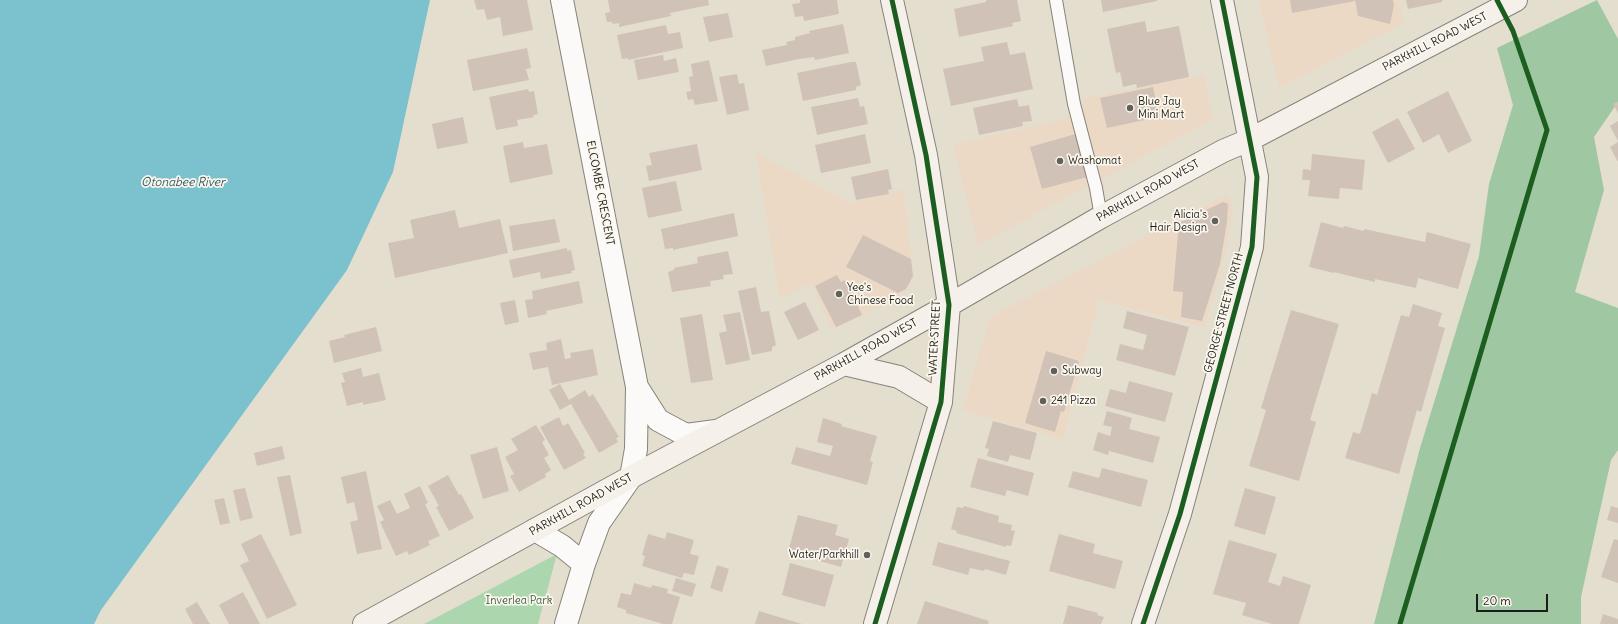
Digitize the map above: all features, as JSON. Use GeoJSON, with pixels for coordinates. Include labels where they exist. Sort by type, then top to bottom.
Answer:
{"type":"FeatureCollection","features":[{"type":"Feature","properties":{"kind":"main road","name":"WATER STREET"},"geometry":{"type":"LineString","coordinates":[[875,624],[941,402],[949,305],[926,155],[892,0]]}},
{"type":"Feature","properties":{"kind":"main road","name":"GEORGE STREET NORTH"},"geometry":{"type":"LineString","coordinates":[[1142,624],[1180,514],[1252,247],[1257,177],[1222,0]]}},
{"type":"Feature","properties":{"kind":"main road","name":"PARKHILL ROAD WEST"},"geometry":{"type":"LineString","coordinates":[[364,624],[631,477],[844,364],[1101,217],[1223,151],[1249,140],[1516,0]]}},
{"type":"Feature","properties":{"kind":"main road"},"geometry":{"type":"LineString","coordinates":[[844,364],[899,377],[941,402]]}},
{"type":"Feature","properties":{"kind":"street","name":"ELCOMBE CRESCENT"},"geometry":{"type":"LineString","coordinates":[[562,0],[637,386],[636,449],[631,477]]}},
{"type":"Feature","properties":{"kind":"street","name":"ELCOMBE CRESCENT"},"geometry":{"type":"LineString","coordinates":[[637,386],[658,420],[686,434],[716,431]]}},
{"type":"Feature","properties":{"kind":"street"},"geometry":{"type":"LineString","coordinates":[[566,624],[584,564],[599,523],[631,477]]}},
{"type":"Feature","properties":{"kind":"street"},"geometry":{"type":"LineString","coordinates":[[535,530],[562,546],[584,564]]}},
{"type":"Feature","properties":{"kind":"lane"},"geometry":{"type":"LineString","coordinates":[[1056,0],[1074,104],[1096,188],[1101,217]]}},
{"type":"Feature","properties":{"kind":"shaded area"},"geometry":{"type":"Polygon","coordinates":[[[1259,0],[1399,0],[1404,23],[1279,88],[1259,0]]]}},
{"type":"Feature","properties":{"kind":"shaded area"},"geometry":{"type":"Polygon","coordinates":[[[1204,75],[1213,119],[978,245],[953,145],[1080,115],[1077,100],[1204,75]]]}},
{"type":"Feature","properties":{"kind":"shaded area"},"geometry":{"type":"Polygon","coordinates":[[[756,153],[851,203],[903,190],[914,276],[907,291],[862,316],[832,330],[811,283],[780,299],[756,153]]]}},
{"type":"Feature","properties":{"kind":"shaded area"},"geometry":{"type":"Polygon","coordinates":[[[1226,195],[1230,198],[1233,214],[1222,268],[1204,327],[1099,300],[1063,439],[963,410],[990,317],[1226,195]]]}},
{"type":"Feature","properties":{"kind":"green space"},"geometry":{"type":"Polygon","coordinates":[[[1597,0],[1618,39],[1618,102],[1594,137],[1604,190],[1575,292],[1618,308],[1618,450],[1611,460],[1581,597],[1581,624],[1374,624],[1420,448],[1479,256],[1489,184],[1513,105],[1497,48],[1597,0]]]}},
{"type":"Feature","properties":{"kind":"green space","name":"Inverlea Park"},"geometry":{"type":"Polygon","coordinates":[[[557,554],[538,624],[424,624],[557,554]]]}},
{"type":"Feature","properties":{"kind":"water","name":"Otonabee River"},"geometry":{"type":"Polygon","coordinates":[[[0,0],[430,0],[393,172],[347,270],[101,610],[94,624],[0,624],[0,0]]]}},
{"type":"Feature","properties":{"kind":"building"},"geometry":{"type":"Polygon","coordinates":[[[474,0],[527,0],[533,30],[503,36],[500,17],[487,20],[484,9],[477,10],[474,0]]]}},
{"type":"Feature","properties":{"kind":"building"},"geometry":{"type":"Polygon","coordinates":[[[608,0],[708,0],[709,5],[670,13],[671,16],[619,27],[619,23],[613,24],[612,22],[607,22],[605,13],[610,12],[608,0]]]}},
{"type":"Feature","properties":{"kind":"building"},"geometry":{"type":"Polygon","coordinates":[[[800,0],[837,0],[839,14],[804,21],[803,16],[795,17],[792,4],[800,3],[800,0]]]}},
{"type":"Feature","properties":{"kind":"building"},"geometry":{"type":"Polygon","coordinates":[[[986,0],[1017,0],[1021,21],[1012,23],[1013,26],[959,37],[954,9],[986,2],[986,0]]]}},
{"type":"Feature","properties":{"kind":"building"},"geometry":{"type":"Polygon","coordinates":[[[1101,0],[1157,0],[1157,1],[1103,12],[1101,0]]]}},
{"type":"Feature","properties":{"kind":"building"},"geometry":{"type":"Polygon","coordinates":[[[1290,0],[1354,0],[1355,1],[1292,13],[1290,0]]]}},
{"type":"Feature","properties":{"kind":"building"},"geometry":{"type":"Polygon","coordinates":[[[1355,0],[1393,0],[1394,5],[1390,24],[1358,16],[1355,0]]]}},
{"type":"Feature","properties":{"kind":"building"},"geometry":{"type":"Polygon","coordinates":[[[1406,0],[1442,0],[1442,2],[1408,9],[1406,0]]]}},
{"type":"Feature","properties":{"kind":"building"},"geometry":{"type":"Polygon","coordinates":[[[728,13],[733,37],[709,42],[703,17],[728,13]]]}},
{"type":"Feature","properties":{"kind":"building"},"geometry":{"type":"Polygon","coordinates":[[[1145,21],[1147,32],[1179,26],[1189,77],[1137,88],[1136,84],[1123,87],[1120,72],[1116,73],[1107,29],[1145,21]]]}},
{"type":"Feature","properties":{"kind":"building"},"geometry":{"type":"Polygon","coordinates":[[[843,24],[849,53],[815,60],[814,57],[799,59],[766,66],[762,50],[787,45],[786,42],[795,40],[795,37],[810,33],[809,31],[843,24]]]}},
{"type":"Feature","properties":{"kind":"building"},"geometry":{"type":"Polygon","coordinates":[[[666,25],[668,34],[680,32],[683,48],[628,60],[628,58],[622,59],[617,35],[666,25]]]}},
{"type":"Feature","properties":{"kind":"building"},"geometry":{"type":"Polygon","coordinates":[[[1007,42],[1010,55],[1025,52],[1033,89],[951,106],[943,69],[984,61],[981,47],[1007,42]]]}},
{"type":"Feature","properties":{"kind":"building"},"geometry":{"type":"Polygon","coordinates":[[[527,48],[531,68],[526,69],[529,80],[473,91],[467,60],[527,48]]]}},
{"type":"Feature","properties":{"kind":"building"},"geometry":{"type":"Polygon","coordinates":[[[663,55],[664,61],[676,58],[679,72],[638,80],[634,60],[663,55]]]}},
{"type":"Feature","properties":{"kind":"building"},"geometry":{"type":"Polygon","coordinates":[[[709,60],[718,101],[695,105],[693,99],[688,100],[686,92],[691,91],[689,77],[693,76],[691,64],[709,60]]]}},
{"type":"Feature","properties":{"kind":"building"},"geometry":{"type":"Polygon","coordinates":[[[856,62],[861,85],[856,87],[856,90],[803,101],[797,73],[856,62]]]}},
{"type":"Feature","properties":{"kind":"building"},"geometry":{"type":"Polygon","coordinates":[[[737,74],[739,84],[744,83],[749,110],[727,115],[719,77],[737,74]]]}},
{"type":"Feature","properties":{"kind":"building","name":"Blue Jay Mini Mart"},"geometry":{"type":"Polygon","coordinates":[[[1153,87],[1159,117],[1107,128],[1100,98],[1153,87]]]}},
{"type":"Feature","properties":{"kind":"building"},"geometry":{"type":"Polygon","coordinates":[[[528,89],[529,92],[534,91],[538,114],[533,115],[534,117],[517,120],[518,126],[496,130],[489,97],[528,89]]]}},
{"type":"Feature","properties":{"kind":"building"},"geometry":{"type":"Polygon","coordinates":[[[1448,91],[1472,141],[1448,153],[1439,134],[1423,143],[1407,112],[1448,91]]]}},
{"type":"Feature","properties":{"kind":"building"},"geometry":{"type":"Polygon","coordinates":[[[858,98],[860,107],[864,106],[868,124],[817,135],[811,107],[858,98]]]}},
{"type":"Feature","properties":{"kind":"building"},"geometry":{"type":"Polygon","coordinates":[[[1017,99],[1019,107],[1029,105],[1032,121],[1022,122],[1023,126],[979,135],[973,108],[1017,99]]]}},
{"type":"Feature","properties":{"kind":"building"},"geometry":{"type":"Polygon","coordinates":[[[1618,102],[1618,113],[1613,104],[1618,102]]]}},
{"type":"Feature","properties":{"kind":"building"},"geometry":{"type":"Polygon","coordinates":[[[463,117],[468,143],[437,149],[432,124],[463,117]]]}},
{"type":"Feature","properties":{"kind":"building"},"geometry":{"type":"Polygon","coordinates":[[[1398,118],[1415,149],[1388,163],[1372,132],[1398,118]]]}},
{"type":"Feature","properties":{"kind":"building"},"geometry":{"type":"Polygon","coordinates":[[[1618,121],[1618,141],[1610,126],[1618,121]]]}},
{"type":"Feature","properties":{"kind":"building","name":"Washomat"},"geometry":{"type":"Polygon","coordinates":[[[1079,133],[1091,176],[1042,189],[1030,147],[1079,133]]]}},
{"type":"Feature","properties":{"kind":"building"},"geometry":{"type":"Polygon","coordinates":[[[865,134],[871,163],[821,173],[815,145],[865,134]]]}},
{"type":"Feature","properties":{"kind":"building"},"geometry":{"type":"Polygon","coordinates":[[[523,142],[524,148],[547,144],[553,174],[510,183],[503,146],[523,142]]]}},
{"type":"Feature","properties":{"kind":"building"},"geometry":{"type":"Polygon","coordinates":[[[1618,142],[1618,162],[1610,147],[1618,142]]]}},
{"type":"Feature","properties":{"kind":"building"},"geometry":{"type":"Polygon","coordinates":[[[697,144],[702,170],[649,181],[646,166],[652,165],[649,153],[697,144]]]}},
{"type":"Feature","properties":{"kind":"building"},"geometry":{"type":"Polygon","coordinates":[[[1312,154],[1365,160],[1362,190],[1340,188],[1339,199],[1308,196],[1310,180],[1302,180],[1303,169],[1311,170],[1312,154]]]}},
{"type":"Feature","properties":{"kind":"building"},"geometry":{"type":"Polygon","coordinates":[[[888,169],[892,189],[888,190],[889,194],[856,200],[851,177],[888,169]]]}},
{"type":"Feature","properties":{"kind":"building"},"geometry":{"type":"Polygon","coordinates":[[[676,181],[682,211],[648,218],[642,188],[676,181]]]}},
{"type":"Feature","properties":{"kind":"building"},"geometry":{"type":"Polygon","coordinates":[[[1223,202],[1228,204],[1227,222],[1220,264],[1202,321],[1181,317],[1183,292],[1173,291],[1179,223],[1223,202]]]}},
{"type":"Feature","properties":{"kind":"building"},"geometry":{"type":"Polygon","coordinates":[[[455,210],[459,228],[500,219],[508,253],[395,278],[388,243],[414,238],[410,220],[455,210]]]}},
{"type":"Feature","properties":{"kind":"building"},"geometry":{"type":"Polygon","coordinates":[[[734,213],[738,236],[673,250],[673,248],[665,249],[661,229],[734,213]]]}},
{"type":"Feature","properties":{"kind":"building"},"geometry":{"type":"Polygon","coordinates":[[[555,219],[560,242],[513,251],[509,226],[555,219]]]}},
{"type":"Feature","properties":{"kind":"building"},"geometry":{"type":"Polygon","coordinates":[[[1321,222],[1343,228],[1344,226],[1364,231],[1364,229],[1425,242],[1427,232],[1471,244],[1458,289],[1418,278],[1416,288],[1375,279],[1375,282],[1309,267],[1321,222]]]}},
{"type":"Feature","properties":{"kind":"building"},"geometry":{"type":"Polygon","coordinates":[[[863,235],[911,259],[913,276],[906,289],[898,293],[846,267],[863,235]]]}},
{"type":"Feature","properties":{"kind":"building"},"geometry":{"type":"Polygon","coordinates":[[[567,248],[567,251],[571,250],[575,270],[571,271],[572,273],[541,279],[540,272],[513,278],[509,260],[567,248]]]}},
{"type":"Feature","properties":{"kind":"building"},"geometry":{"type":"Polygon","coordinates":[[[728,251],[733,274],[723,275],[724,279],[710,281],[711,286],[672,292],[668,272],[674,270],[674,268],[698,263],[697,257],[728,251]]]}},
{"type":"Feature","properties":{"kind":"building"},"geometry":{"type":"Polygon","coordinates":[[[837,275],[841,282],[845,280],[862,315],[836,327],[815,286],[837,275]]]}},
{"type":"Feature","properties":{"kind":"building"},"geometry":{"type":"Polygon","coordinates":[[[579,281],[583,303],[546,311],[547,314],[528,318],[525,300],[533,299],[532,291],[579,281]]]}},
{"type":"Feature","properties":{"kind":"building"},"geometry":{"type":"Polygon","coordinates":[[[756,287],[761,312],[769,311],[776,345],[772,347],[772,351],[752,355],[738,291],[756,287]]]}},
{"type":"Feature","properties":{"kind":"building"},"geometry":{"type":"Polygon","coordinates":[[[515,300],[519,322],[505,325],[500,303],[515,300]]]}},
{"type":"Feature","properties":{"kind":"building"},"geometry":{"type":"Polygon","coordinates":[[[805,302],[819,330],[798,340],[784,312],[805,302]]]}},
{"type":"Feature","properties":{"kind":"building"},"geometry":{"type":"Polygon","coordinates":[[[1413,304],[1442,313],[1438,326],[1445,328],[1421,412],[1417,410],[1399,474],[1345,458],[1353,432],[1360,434],[1372,393],[1377,395],[1401,315],[1409,317],[1413,304]]]}},
{"type":"Feature","properties":{"kind":"building"},"geometry":{"type":"Polygon","coordinates":[[[1291,310],[1339,324],[1310,420],[1316,422],[1299,481],[1249,466],[1266,410],[1261,408],[1291,310]]]}},
{"type":"Feature","properties":{"kind":"building"},"geometry":{"type":"Polygon","coordinates":[[[1127,311],[1189,327],[1175,376],[1116,360],[1120,344],[1143,350],[1147,335],[1123,328],[1127,311]]]}},
{"type":"Feature","properties":{"kind":"building"},"geometry":{"type":"Polygon","coordinates":[[[740,312],[750,360],[726,365],[719,333],[727,331],[723,315],[740,312]]]}},
{"type":"Feature","properties":{"kind":"building"},"geometry":{"type":"Polygon","coordinates":[[[702,314],[713,380],[691,383],[680,318],[702,314]]]}},
{"type":"Feature","properties":{"kind":"building"},"geometry":{"type":"Polygon","coordinates":[[[376,327],[382,351],[334,363],[329,341],[345,337],[344,335],[376,327]]]}},
{"type":"Feature","properties":{"kind":"building"},"geometry":{"type":"Polygon","coordinates":[[[561,339],[565,359],[571,358],[570,353],[593,349],[598,375],[552,385],[548,367],[533,370],[529,353],[547,350],[546,343],[561,339]]]}},
{"type":"Feature","properties":{"kind":"building"},"geometry":{"type":"Polygon","coordinates":[[[1046,351],[1079,361],[1064,412],[1061,411],[1055,432],[1025,423],[1046,351]]]}},
{"type":"Feature","properties":{"kind":"building"},"geometry":{"type":"Polygon","coordinates":[[[361,368],[363,377],[379,373],[386,400],[363,405],[363,402],[347,406],[341,383],[345,382],[342,373],[361,368]]]}},
{"type":"Feature","properties":{"kind":"building"},"geometry":{"type":"Polygon","coordinates":[[[1129,381],[1173,393],[1165,422],[1105,406],[1110,389],[1126,393],[1129,381]]]}},
{"type":"Feature","properties":{"kind":"building"},"geometry":{"type":"Polygon","coordinates":[[[560,384],[569,400],[585,390],[589,397],[593,394],[619,437],[616,438],[618,442],[599,453],[571,404],[560,410],[549,390],[560,384]]]}},
{"type":"Feature","properties":{"kind":"building"},"geometry":{"type":"Polygon","coordinates":[[[1107,411],[1132,418],[1129,429],[1160,437],[1153,463],[1109,451],[1108,455],[1093,450],[1098,432],[1110,436],[1112,427],[1103,425],[1107,411]]]}},
{"type":"Feature","properties":{"kind":"building"},"geometry":{"type":"Polygon","coordinates":[[[559,417],[563,426],[568,423],[585,453],[583,454],[586,458],[564,470],[540,427],[559,417]]]}},
{"type":"Feature","properties":{"kind":"building"},"geometry":{"type":"Polygon","coordinates":[[[823,418],[842,424],[841,426],[877,436],[870,461],[873,462],[867,485],[791,464],[796,447],[830,456],[833,446],[817,442],[823,418]]]}},
{"type":"Feature","properties":{"kind":"building"},"geometry":{"type":"Polygon","coordinates":[[[993,421],[1037,433],[1030,460],[1010,455],[1008,462],[987,456],[989,449],[985,448],[993,421]]]}},
{"type":"Feature","properties":{"kind":"building"},"geometry":{"type":"Polygon","coordinates":[[[536,425],[545,440],[542,442],[549,455],[544,458],[551,470],[545,474],[546,477],[519,492],[510,476],[514,474],[505,457],[518,450],[511,439],[536,425]]]}},
{"type":"Feature","properties":{"kind":"building"},"geometry":{"type":"Polygon","coordinates":[[[282,446],[285,459],[257,466],[254,453],[282,446]]]}},
{"type":"Feature","properties":{"kind":"building"},"geometry":{"type":"Polygon","coordinates":[[[497,447],[509,491],[483,499],[470,455],[497,447]]]}},
{"type":"Feature","properties":{"kind":"building"},"geometry":{"type":"Polygon","coordinates":[[[978,458],[1034,473],[1028,496],[1007,490],[1005,496],[970,487],[978,458]]]}},
{"type":"Feature","properties":{"kind":"building"},"geometry":{"type":"Polygon","coordinates":[[[1102,468],[1148,480],[1141,507],[1068,487],[1073,471],[1099,478],[1102,468]]]}},
{"type":"Feature","properties":{"kind":"building"},"geometry":{"type":"Polygon","coordinates":[[[366,471],[382,549],[357,554],[350,522],[358,520],[354,502],[347,504],[341,477],[366,471]]]}},
{"type":"Feature","properties":{"kind":"building"},"geometry":{"type":"Polygon","coordinates":[[[290,475],[302,533],[290,536],[277,477],[290,475]]]}},
{"type":"Feature","properties":{"kind":"building"},"geometry":{"type":"Polygon","coordinates":[[[448,475],[459,495],[461,494],[474,518],[449,531],[436,507],[439,506],[428,486],[448,475]]]}},
{"type":"Feature","properties":{"kind":"building"},"geometry":{"type":"Polygon","coordinates":[[[420,486],[428,503],[425,504],[440,536],[428,541],[430,545],[409,555],[407,551],[396,556],[380,522],[384,520],[377,506],[390,500],[397,514],[410,508],[404,494],[420,486]]]}},
{"type":"Feature","properties":{"kind":"building"},"geometry":{"type":"Polygon","coordinates":[[[245,488],[253,518],[240,521],[233,490],[245,488]]]}},
{"type":"Feature","properties":{"kind":"building"},"geometry":{"type":"Polygon","coordinates":[[[1245,488],[1276,497],[1265,535],[1234,526],[1245,488]]]}},
{"type":"Feature","properties":{"kind":"building"},"geometry":{"type":"Polygon","coordinates":[[[224,498],[230,523],[220,525],[214,500],[224,498]]]}},
{"type":"Feature","properties":{"kind":"building"},"geometry":{"type":"Polygon","coordinates":[[[964,506],[999,516],[998,522],[1012,525],[1011,530],[1015,531],[1011,546],[1006,545],[1006,547],[956,533],[957,531],[951,529],[957,507],[963,508],[964,506]]]}},
{"type":"Feature","properties":{"kind":"building"},"geometry":{"type":"Polygon","coordinates":[[[1611,506],[1618,508],[1618,523],[1607,520],[1611,506]]]}},
{"type":"Feature","properties":{"kind":"building"},"geometry":{"type":"Polygon","coordinates":[[[798,515],[838,525],[835,535],[849,539],[841,567],[788,552],[798,515]]]}},
{"type":"Feature","properties":{"kind":"building"},"geometry":{"type":"Polygon","coordinates":[[[667,532],[694,540],[690,554],[699,556],[694,575],[684,573],[682,578],[642,566],[645,556],[642,555],[648,534],[665,539],[667,532]]]}},
{"type":"Feature","properties":{"kind":"building"},"geometry":{"type":"Polygon","coordinates":[[[261,534],[297,605],[267,619],[240,565],[249,561],[241,544],[261,534]]]}},
{"type":"Feature","properties":{"kind":"building"},"geometry":{"type":"Polygon","coordinates":[[[1059,534],[1095,544],[1093,553],[1123,561],[1115,589],[1049,571],[1059,534]]]}},
{"type":"Feature","properties":{"kind":"building"},"geometry":{"type":"Polygon","coordinates":[[[1614,539],[1618,540],[1618,583],[1601,577],[1614,539]]]}},
{"type":"Feature","properties":{"kind":"building"},"geometry":{"type":"Polygon","coordinates":[[[1229,540],[1277,554],[1268,582],[1280,586],[1283,576],[1311,585],[1299,624],[1272,624],[1242,615],[1246,603],[1213,594],[1229,540]]]}},
{"type":"Feature","properties":{"kind":"building"},"geometry":{"type":"Polygon","coordinates":[[[938,542],[1010,561],[1006,575],[985,569],[984,571],[970,568],[968,575],[932,565],[938,542]]]}},
{"type":"Feature","properties":{"kind":"building"},"geometry":{"type":"Polygon","coordinates":[[[790,563],[834,575],[825,607],[782,595],[790,563]]]}},
{"type":"Feature","properties":{"kind":"building"},"geometry":{"type":"Polygon","coordinates":[[[717,565],[729,569],[722,592],[710,588],[717,565]]]}},
{"type":"Feature","properties":{"kind":"building"},"geometry":{"type":"Polygon","coordinates":[[[676,578],[696,584],[692,597],[672,591],[676,578]]]}},
{"type":"Feature","properties":{"kind":"building"},"geometry":{"type":"Polygon","coordinates":[[[634,583],[651,588],[652,585],[668,589],[667,593],[680,597],[672,624],[663,624],[626,613],[626,610],[617,607],[621,593],[631,595],[634,583]]]}},
{"type":"Feature","properties":{"kind":"building"},"geometry":{"type":"Polygon","coordinates":[[[243,592],[260,624],[229,624],[219,605],[243,592]]]}},
{"type":"Feature","properties":{"kind":"building"},"geometry":{"type":"Polygon","coordinates":[[[925,601],[989,621],[988,624],[917,624],[925,601]]]}},
{"type":"Feature","properties":{"kind":"building"},"geometry":{"type":"Polygon","coordinates":[[[197,602],[210,624],[193,624],[185,609],[197,602]]]}},
{"type":"Feature","properties":{"kind":"building"},"geometry":{"type":"Polygon","coordinates":[[[1068,605],[1098,613],[1097,615],[1104,617],[1101,624],[1063,624],[1068,605]]]}},
{"type":"Feature","properties":{"kind":"building"},"geometry":{"type":"Polygon","coordinates":[[[759,611],[802,624],[755,624],[759,611]]]}},
{"type":"Feature","properties":{"kind":"building"},"geometry":{"type":"Polygon","coordinates":[[[1603,614],[1618,619],[1618,624],[1600,624],[1603,614]]]}},
{"type":"Feature","properties":{"kind":"cycle path"},"geometry":{"type":"LineString","coordinates":[[875,624],[941,402],[949,305],[926,155],[892,0]]}},
{"type":"Feature","properties":{"kind":"cycle path"},"geometry":{"type":"LineString","coordinates":[[1143,624],[1180,514],[1252,247],[1257,177],[1222,0]]}},
{"type":"Feature","properties":{"kind":"cycle path"},"geometry":{"type":"LineString","coordinates":[[1400,624],[1547,130],[1513,31],[1497,0]]}},
{"type":"Feature","properties":{"kind":"place","name":"Blue Jay Mini Mart"},"geometry":{"type":"Point","coordinates":[1130,108]}},
{"type":"Feature","properties":{"kind":"place","name":"Washomat"},"geometry":{"type":"Point","coordinates":[1060,161]}},
{"type":"Feature","properties":{"kind":"place","name":"Alicia's Hair Design"},"geometry":{"type":"Point","coordinates":[1215,221]}},
{"type":"Feature","properties":{"kind":"place","name":"Yee's Chinese Food"},"geometry":{"type":"Point","coordinates":[839,294]}},
{"type":"Feature","properties":{"kind":"place","name":"Subway"},"geometry":{"type":"Point","coordinates":[1054,371]}},
{"type":"Feature","properties":{"kind":"place","name":"241 Pizza"},"geometry":{"type":"Point","coordinates":[1043,401]}},
{"type":"Feature","properties":{"kind":"place","name":"Water/Parkhill"},"geometry":{"type":"Point","coordinates":[867,555]}}]}
